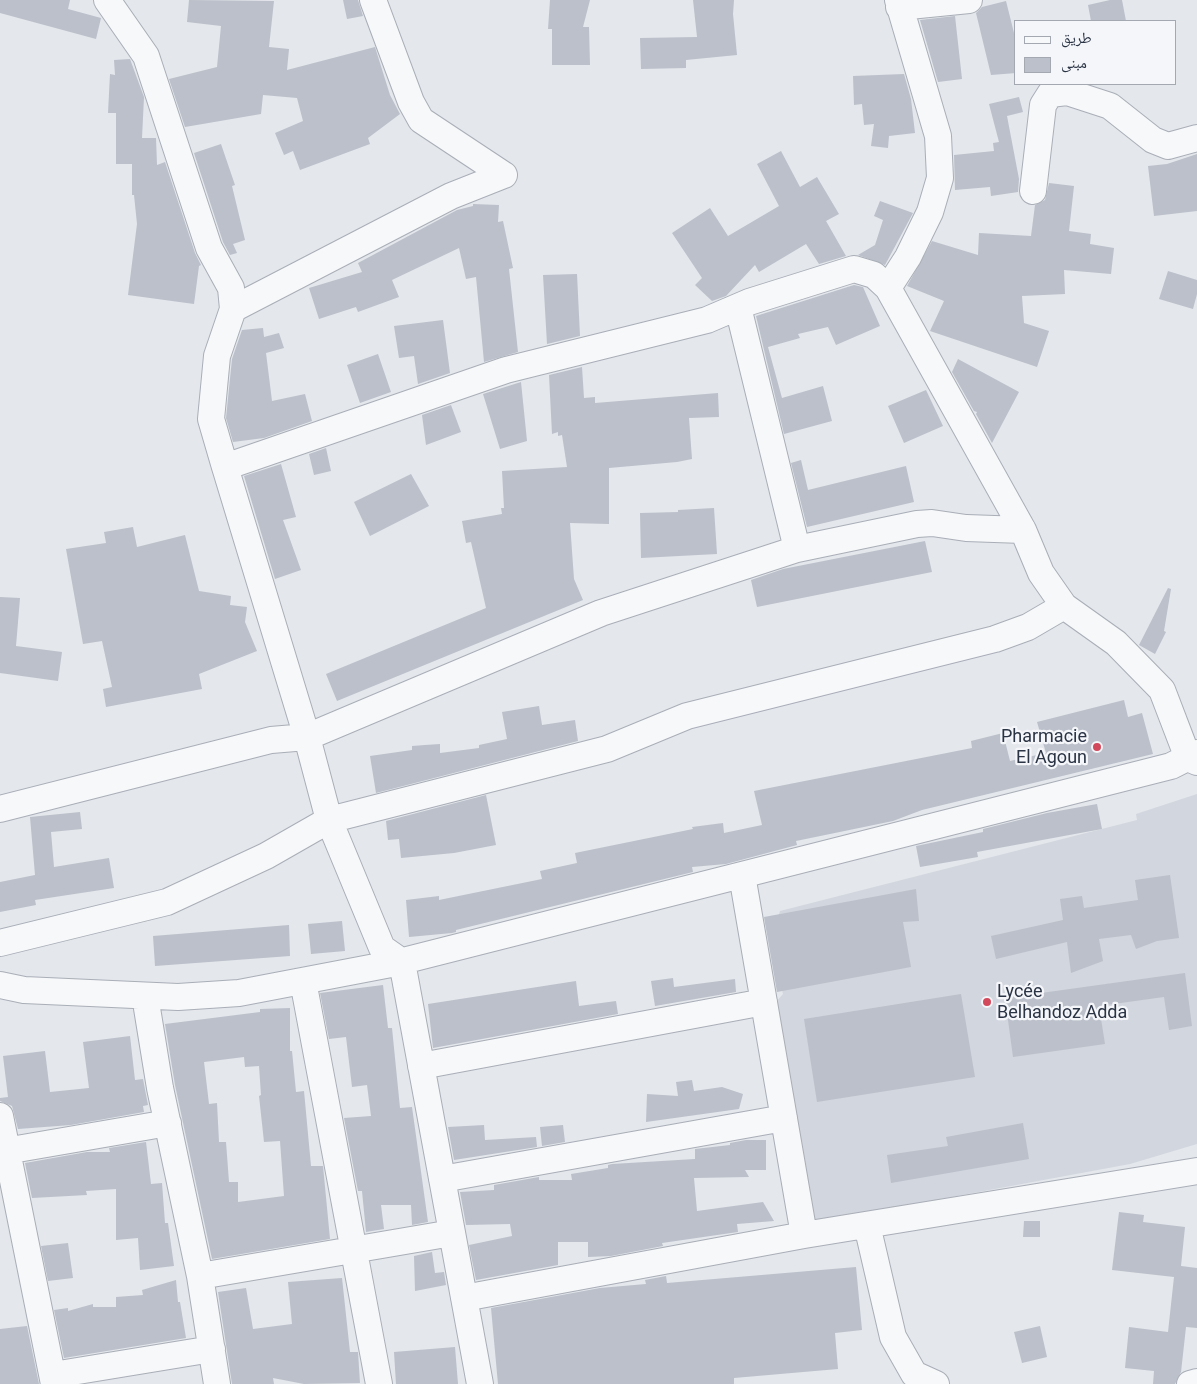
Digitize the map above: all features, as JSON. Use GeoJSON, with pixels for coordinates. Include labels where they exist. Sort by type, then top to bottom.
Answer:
{"type":"FeatureCollection","features":[{"type":"Feature","properties":{"kind":"street"},"geometry":{"type":"LineString","coordinates":[[107,0],[146,56],[209,248],[231,288],[233,309],[217,356],[211,419],[307,737],[330,820],[382,948],[402,962],[480,1384]]}},
{"type":"Feature","properties":{"kind":"street"},"geometry":{"type":"LineString","coordinates":[[233,309],[451,196],[504,175],[421,120],[410,102],[373,0]]}},
{"type":"Feature","properties":{"kind":"street"},"geometry":{"type":"LineString","coordinates":[[888,288],[908,257],[930,212],[940,178],[938,136],[898,3],[969,0]]}},
{"type":"Feature","properties":{"kind":"street"},"geometry":{"type":"LineString","coordinates":[[1033,191],[1044,105],[1050,94],[1067,92],[1110,106],[1153,140],[1168,146],[1197,138]]}},
{"type":"Feature","properties":{"kind":"street"},"geometry":{"type":"LineString","coordinates":[[0,985],[24,990],[145,996],[178,997],[239,993],[402,962],[1171,766],[1194,758],[1162,690],[1116,643],[1064,606],[1041,573],[1023,530],[888,288],[874,275],[854,270],[738,307],[707,320],[506,370],[224,467]]}},
{"type":"Feature","properties":{"kind":"street"},"geometry":{"type":"LineString","coordinates":[[738,307],[796,549]]}},
{"type":"Feature","properties":{"kind":"street"},"geometry":{"type":"LineString","coordinates":[[0,809],[272,740],[307,737],[601,612],[796,549],[917,524],[932,523],[966,528],[1023,530]]}},
{"type":"Feature","properties":{"kind":"street"},"geometry":{"type":"LineString","coordinates":[[0,943],[167,902],[266,856],[330,820],[607,749],[686,716],[995,639],[1028,627],[1064,606]]}},
{"type":"Feature","properties":{"kind":"street"},"geometry":{"type":"LineString","coordinates":[[742,875],[804,1235]]}},
{"type":"Feature","properties":{"kind":"street"},"geometry":{"type":"LineString","coordinates":[[304,980],[379,1384]]}},
{"type":"Feature","properties":{"kind":"street"},"geometry":{"type":"LineString","coordinates":[[145,996],[168,1123],[200,1276],[217,1384]]}},
{"type":"Feature","properties":{"kind":"street"},"geometry":{"type":"LineString","coordinates":[[422,1066],[764,1002]]}},
{"type":"Feature","properties":{"kind":"street"},"geometry":{"type":"LineString","coordinates":[[0,1116],[4,1151],[53,1380],[212,1349]]}},
{"type":"Feature","properties":{"kind":"street"},"geometry":{"type":"LineString","coordinates":[[442,1179],[784,1118]]}},
{"type":"Feature","properties":{"kind":"street"},"geometry":{"type":"LineString","coordinates":[[4,1151],[168,1123]]}},
{"type":"Feature","properties":{"kind":"street"},"geometry":{"type":"LineString","coordinates":[[464,1298],[804,1235],[1197,1171]]}},
{"type":"Feature","properties":{"kind":"street"},"geometry":{"type":"LineString","coordinates":[[868,1225],[893,1337],[914,1374],[936,1384]]}},
{"type":"Feature","properties":{"kind":"street"},"geometry":{"type":"LineString","coordinates":[[200,1276],[452,1233]]}},
{"type":"Feature","properties":{"kind":"street"},"geometry":{"type":"LineString","coordinates":[[1190,1384],[1197,1382]]}},
{"type":"Feature","properties":{"kind":"shaded area","name":"Lycée Belhandoz Adda"},"geometry":{"type":"Polygon","coordinates":[[[1197,794],[1197,1144],[1130,1164],[811,1223],[770,1009],[783,994],[765,922],[778,918],[780,911],[1137,820],[1136,814],[1197,794]]]}},
{"type":"Feature","properties":{"kind":"building"},"geometry":{"type":"Polygon","coordinates":[[[0,0],[70,0],[68,9],[101,18],[96,39],[0,13],[0,0]]]}},
{"type":"Feature","properties":{"kind":"building"},"geometry":{"type":"Polygon","coordinates":[[[189,0],[274,1],[269,47],[289,49],[287,70],[375,47],[390,95],[400,114],[368,138],[370,144],[300,170],[293,151],[284,155],[275,133],[303,121],[297,98],[263,95],[261,114],[185,127],[169,79],[217,67],[221,26],[187,22],[189,0]]]}},
{"type":"Feature","properties":{"kind":"building"},"geometry":{"type":"Polygon","coordinates":[[[343,0],[358,0],[363,16],[347,19],[343,0]]]}},
{"type":"Feature","properties":{"kind":"building"},"geometry":{"type":"Polygon","coordinates":[[[550,0],[590,0],[583,27],[589,27],[590,65],[552,65],[552,29],[548,29],[550,0]]]}},
{"type":"Feature","properties":{"kind":"building"},"geometry":{"type":"Polygon","coordinates":[[[693,0],[734,0],[733,14],[737,55],[686,60],[686,68],[641,69],[640,38],[697,37],[693,0]]]}},
{"type":"Feature","properties":{"kind":"building"},"geometry":{"type":"Polygon","coordinates":[[[1110,0],[1122,0],[1126,20],[1091,20],[1088,5],[1110,0]]]}},
{"type":"Feature","properties":{"kind":"building"},"geometry":{"type":"Polygon","coordinates":[[[1006,1],[1014,33],[1014,73],[991,75],[976,13],[982,7],[1006,1]]]}},
{"type":"Feature","properties":{"kind":"building"},"geometry":{"type":"Polygon","coordinates":[[[955,16],[962,79],[938,82],[920,20],[955,16]]]}},
{"type":"Feature","properties":{"kind":"building"},"geometry":{"type":"Polygon","coordinates":[[[130,59],[144,97],[142,138],[156,138],[157,165],[165,162],[195,253],[201,265],[199,266],[194,304],[128,295],[137,224],[134,195],[132,195],[132,164],[116,164],[116,113],[108,113],[110,74],[115,75],[114,60],[130,59]]]}},
{"type":"Feature","properties":{"kind":"building"},"geometry":{"type":"Polygon","coordinates":[[[904,74],[911,99],[915,133],[889,136],[888,148],[871,146],[874,124],[864,125],[862,104],[854,105],[853,76],[904,74]]]}},
{"type":"Feature","properties":{"kind":"building"},"geometry":{"type":"Polygon","coordinates":[[[1019,97],[1023,112],[1007,116],[1019,179],[1018,192],[991,196],[990,187],[955,190],[954,155],[994,151],[993,143],[999,142],[989,104],[1019,97]]]}},
{"type":"Feature","properties":{"kind":"building"},"geometry":{"type":"Polygon","coordinates":[[[221,144],[235,185],[232,186],[245,240],[233,244],[237,253],[230,255],[223,242],[194,153],[221,144]]]}},
{"type":"Feature","properties":{"kind":"building"},"geometry":{"type":"Polygon","coordinates":[[[781,151],[800,187],[817,177],[839,214],[826,221],[846,256],[819,264],[806,244],[759,272],[755,265],[726,296],[712,301],[695,285],[702,278],[672,233],[710,208],[728,236],[779,206],[757,164],[781,151]]]}},
{"type":"Feature","properties":{"kind":"building"},"geometry":{"type":"Polygon","coordinates":[[[1197,154],[1197,211],[1154,216],[1148,166],[1167,164],[1197,154]]]}},
{"type":"Feature","properties":{"kind":"building"},"geometry":{"type":"Polygon","coordinates":[[[1049,183],[1074,186],[1069,231],[1091,234],[1090,244],[1114,248],[1111,274],[1064,270],[1065,294],[1022,296],[1024,323],[1049,331],[1037,367],[930,331],[944,301],[907,286],[932,241],[978,255],[979,233],[1031,236],[1035,205],[1045,200],[1049,183]]]}},
{"type":"Feature","properties":{"kind":"building"},"geometry":{"type":"Polygon","coordinates":[[[880,201],[913,213],[885,265],[858,255],[875,245],[883,220],[874,216],[880,201]]]}},
{"type":"Feature","properties":{"kind":"building"},"geometry":{"type":"Polygon","coordinates":[[[473,204],[499,205],[498,222],[503,221],[513,268],[509,269],[518,352],[484,362],[476,277],[466,279],[459,248],[392,280],[399,297],[358,312],[356,307],[319,319],[309,288],[362,272],[358,263],[457,210],[473,206],[473,204]]]}},
{"type":"Feature","properties":{"kind":"building"},"geometry":{"type":"Polygon","coordinates":[[[1168,271],[1197,280],[1197,294],[1193,309],[1159,299],[1168,271]]]}},
{"type":"Feature","properties":{"kind":"building"},"geometry":{"type":"Polygon","coordinates":[[[577,274],[580,336],[547,344],[543,275],[577,274]]]}},
{"type":"Feature","properties":{"kind":"building"},"geometry":{"type":"Polygon","coordinates":[[[854,285],[863,287],[880,326],[836,345],[828,327],[798,334],[800,338],[768,347],[782,398],[823,386],[832,421],[784,434],[756,316],[854,285]]]}},
{"type":"Feature","properties":{"kind":"building"},"geometry":{"type":"Polygon","coordinates":[[[443,320],[450,373],[418,384],[414,356],[399,358],[394,326],[443,320]]]}},
{"type":"Feature","properties":{"kind":"building"},"geometry":{"type":"Polygon","coordinates":[[[263,328],[264,337],[279,333],[284,348],[266,353],[272,401],[305,394],[312,421],[264,438],[233,442],[226,418],[232,359],[242,330],[263,328]]]}},
{"type":"Feature","properties":{"kind":"building"},"geometry":{"type":"Polygon","coordinates":[[[378,354],[391,392],[360,403],[347,365],[378,354]]]}},
{"type":"Feature","properties":{"kind":"building"},"geometry":{"type":"Polygon","coordinates":[[[958,359],[1019,392],[992,443],[976,414],[977,412],[974,411],[952,372],[958,359]]]}},
{"type":"Feature","properties":{"kind":"building"},"geometry":{"type":"Polygon","coordinates":[[[582,367],[584,398],[595,397],[595,403],[718,393],[719,417],[689,418],[692,459],[609,468],[609,524],[570,523],[574,579],[583,600],[337,701],[326,674],[486,608],[471,542],[466,543],[462,521],[502,514],[501,508],[504,508],[502,471],[567,467],[562,435],[558,436],[558,432],[552,434],[549,375],[582,367]]]}},
{"type":"Feature","properties":{"kind":"building"},"geometry":{"type":"Polygon","coordinates":[[[521,382],[527,441],[500,449],[483,394],[521,382]]]}},
{"type":"Feature","properties":{"kind":"building"},"geometry":{"type":"Polygon","coordinates":[[[926,390],[943,426],[904,443],[888,406],[926,390]]]}},
{"type":"Feature","properties":{"kind":"building"},"geometry":{"type":"Polygon","coordinates":[[[451,405],[461,432],[426,445],[422,415],[451,405]]]}},
{"type":"Feature","properties":{"kind":"building"},"geometry":{"type":"Polygon","coordinates":[[[326,448],[331,471],[314,475],[309,454],[326,448]]]}},
{"type":"Feature","properties":{"kind":"building"},"geometry":{"type":"Polygon","coordinates":[[[801,460],[808,490],[906,466],[914,502],[807,527],[791,463],[801,460]]]}},
{"type":"Feature","properties":{"kind":"building"},"geometry":{"type":"Polygon","coordinates":[[[281,464],[296,517],[283,520],[301,570],[275,579],[244,476],[281,464]]]}},
{"type":"Feature","properties":{"kind":"building"},"geometry":{"type":"Polygon","coordinates":[[[411,474],[429,506],[370,536],[354,502],[411,474]]]}},
{"type":"Feature","properties":{"kind":"building"},"geometry":{"type":"Polygon","coordinates":[[[714,508],[717,554],[641,558],[640,513],[678,512],[678,510],[714,508]]]}},
{"type":"Feature","properties":{"kind":"building"},"geometry":{"type":"Polygon","coordinates":[[[133,527],[137,547],[185,535],[199,591],[231,596],[230,605],[247,607],[245,622],[257,651],[199,674],[202,689],[106,707],[103,689],[112,687],[102,641],[83,644],[66,549],[106,543],[104,532],[133,527]]]}},
{"type":"Feature","properties":{"kind":"building"},"geometry":{"type":"Polygon","coordinates":[[[925,541],[932,572],[757,607],[751,580],[783,569],[925,541]]]}},
{"type":"Feature","properties":{"kind":"building"},"geometry":{"type":"Polygon","coordinates":[[[1168,588],[1171,589],[1164,631],[1166,632],[1155,654],[1139,645],[1168,588]]]}},
{"type":"Feature","properties":{"kind":"building"},"geometry":{"type":"Polygon","coordinates":[[[0,597],[20,598],[16,646],[62,652],[58,681],[0,673],[0,597]]]}},
{"type":"Feature","properties":{"kind":"building"},"geometry":{"type":"Polygon","coordinates":[[[1124,700],[1128,717],[1142,713],[1153,754],[922,810],[893,821],[796,841],[797,845],[726,864],[692,867],[693,872],[456,930],[456,932],[452,933],[409,937],[406,900],[439,896],[439,900],[542,879],[540,871],[577,863],[575,853],[693,829],[692,827],[723,823],[724,833],[762,825],[754,791],[972,748],[971,741],[1003,733],[1010,761],[1046,753],[1037,722],[1124,700]]]}},
{"type":"Feature","properties":{"kind":"building"},"geometry":{"type":"Polygon","coordinates":[[[539,706],[542,725],[575,720],[578,741],[376,793],[370,756],[412,750],[412,746],[425,745],[440,744],[440,753],[479,748],[479,745],[507,739],[502,712],[539,706]]]}},
{"type":"Feature","properties":{"kind":"building"},"geometry":{"type":"Polygon","coordinates":[[[486,795],[496,845],[454,853],[401,858],[399,839],[388,840],[386,821],[486,795]]]}},
{"type":"Feature","properties":{"kind":"building"},"geometry":{"type":"Polygon","coordinates":[[[1097,804],[1102,829],[977,852],[978,857],[920,867],[916,846],[983,832],[983,829],[1047,813],[1097,804]]]}},
{"type":"Feature","properties":{"kind":"building"},"geometry":{"type":"Polygon","coordinates":[[[80,812],[82,829],[51,832],[54,867],[109,858],[114,888],[35,900],[36,905],[0,912],[0,882],[35,875],[30,817],[80,812]]]}},
{"type":"Feature","properties":{"kind":"building"},"geometry":{"type":"Polygon","coordinates":[[[1170,875],[1179,938],[1157,941],[1136,949],[1131,935],[1099,939],[1103,961],[1071,973],[1067,942],[996,959],[991,936],[1063,920],[1060,899],[1082,896],[1084,908],[1138,900],[1135,880],[1170,875]]]}},
{"type":"Feature","properties":{"kind":"building"},"geometry":{"type":"Polygon","coordinates":[[[916,889],[919,921],[903,922],[911,967],[777,992],[764,917],[916,889]]]}},
{"type":"Feature","properties":{"kind":"building"},"geometry":{"type":"Polygon","coordinates":[[[342,921],[345,951],[311,954],[308,924],[342,921]]]}},
{"type":"Feature","properties":{"kind":"building"},"geometry":{"type":"Polygon","coordinates":[[[289,925],[290,956],[155,966],[153,936],[289,925]]]}},
{"type":"Feature","properties":{"kind":"building"},"geometry":{"type":"Polygon","coordinates":[[[1185,973],[1192,1026],[1169,1030],[1164,997],[1099,1006],[1105,1044],[1013,1057],[1005,998],[1185,973]]]}},
{"type":"Feature","properties":{"kind":"building"},"geometry":{"type":"Polygon","coordinates":[[[673,978],[674,987],[735,979],[736,992],[655,1006],[651,981],[673,978]]]}},
{"type":"Feature","properties":{"kind":"building"},"geometry":{"type":"Polygon","coordinates":[[[576,981],[579,1006],[616,1001],[618,1014],[433,1048],[428,1004],[576,981]]]}},
{"type":"Feature","properties":{"kind":"building"},"geometry":{"type":"Polygon","coordinates":[[[383,985],[388,1028],[392,1028],[400,1108],[412,1107],[428,1222],[412,1225],[411,1205],[381,1205],[384,1229],[366,1232],[362,1191],[358,1191],[344,1118],[371,1116],[367,1085],[352,1087],[346,1037],[329,1039],[320,993],[383,985]]]}},
{"type":"Feature","properties":{"kind":"building"},"geometry":{"type":"Polygon","coordinates":[[[961,994],[975,1077],[817,1102],[804,1019],[961,994]]]}},
{"type":"Feature","properties":{"kind":"building"},"geometry":{"type":"Polygon","coordinates":[[[290,1008],[290,1051],[292,1051],[296,1092],[304,1091],[311,1166],[323,1166],[330,1239],[212,1259],[175,1085],[165,1024],[260,1012],[260,1009],[290,1008]],[[244,1057],[204,1062],[209,1104],[217,1103],[219,1142],[226,1142],[229,1182],[238,1182],[238,1202],[284,1196],[280,1141],[264,1142],[259,1096],[261,1095],[259,1066],[245,1067],[244,1057]]]}},
{"type":"Feature","properties":{"kind":"building"},"geometry":{"type":"Polygon","coordinates":[[[130,1036],[135,1080],[143,1079],[148,1105],[143,1106],[144,1112],[71,1125],[18,1129],[12,1106],[0,1101],[0,1098],[8,1097],[3,1056],[45,1051],[50,1092],[89,1088],[83,1042],[130,1036]]]}},
{"type":"Feature","properties":{"kind":"building"},"geometry":{"type":"Polygon","coordinates":[[[692,1080],[694,1091],[722,1087],[743,1094],[739,1109],[646,1122],[647,1094],[678,1096],[676,1082],[692,1080]]]}},
{"type":"Feature","properties":{"kind":"building"},"geometry":{"type":"Polygon","coordinates":[[[1023,1123],[1029,1159],[891,1183],[887,1155],[948,1146],[946,1137],[1023,1123]]]}},
{"type":"Feature","properties":{"kind":"building"},"geometry":{"type":"Polygon","coordinates":[[[484,1125],[485,1140],[536,1137],[537,1147],[454,1160],[448,1127],[484,1125]]]}},
{"type":"Feature","properties":{"kind":"building"},"geometry":{"type":"Polygon","coordinates":[[[563,1125],[565,1142],[542,1146],[540,1127],[563,1125]]]}},
{"type":"Feature","properties":{"kind":"building"},"geometry":{"type":"Polygon","coordinates":[[[746,1140],[766,1140],[766,1170],[745,1170],[749,1177],[694,1178],[697,1211],[763,1202],[774,1221],[737,1224],[738,1232],[662,1243],[663,1246],[611,1256],[588,1257],[588,1242],[558,1242],[558,1265],[476,1280],[469,1245],[512,1236],[510,1224],[466,1225],[460,1192],[494,1190],[494,1185],[539,1177],[539,1180],[572,1180],[571,1174],[608,1168],[608,1165],[612,1164],[695,1159],[695,1149],[730,1145],[730,1143],[746,1140]]]}},
{"type":"Feature","properties":{"kind":"building"},"geometry":{"type":"Polygon","coordinates":[[[146,1142],[151,1184],[162,1183],[165,1223],[168,1223],[174,1266],[140,1270],[138,1238],[116,1240],[116,1189],[86,1191],[87,1195],[32,1198],[25,1163],[87,1152],[110,1152],[109,1148],[146,1142]]]}},
{"type":"Feature","properties":{"kind":"building"},"geometry":{"type":"Polygon","coordinates":[[[1119,1212],[1144,1215],[1143,1222],[1185,1227],[1181,1266],[1197,1268],[1197,1328],[1186,1327],[1181,1372],[1175,1384],[1153,1384],[1154,1371],[1125,1368],[1129,1327],[1168,1332],[1174,1277],[1112,1270],[1119,1212]]]}},
{"type":"Feature","properties":{"kind":"building"},"geometry":{"type":"Polygon","coordinates":[[[1024,1221],[1040,1221],[1040,1237],[1023,1237],[1024,1221]]]}},
{"type":"Feature","properties":{"kind":"building"},"geometry":{"type":"Polygon","coordinates":[[[68,1243],[73,1278],[48,1281],[41,1246],[68,1243]]]}},
{"type":"Feature","properties":{"kind":"building"},"geometry":{"type":"Polygon","coordinates":[[[432,1252],[435,1273],[444,1272],[446,1285],[415,1291],[414,1256],[432,1252]]]}},
{"type":"Feature","properties":{"kind":"building"},"geometry":{"type":"Polygon","coordinates":[[[856,1267],[862,1330],[835,1333],[838,1369],[734,1378],[734,1384],[498,1384],[491,1308],[600,1288],[646,1284],[645,1280],[666,1276],[667,1283],[856,1267]]]}},
{"type":"Feature","properties":{"kind":"building"},"geometry":{"type":"Polygon","coordinates":[[[342,1278],[350,1352],[358,1352],[360,1383],[304,1384],[273,1378],[274,1384],[232,1384],[218,1292],[246,1288],[253,1329],[292,1324],[288,1282],[342,1278]]]}},
{"type":"Feature","properties":{"kind":"building"},"geometry":{"type":"Polygon","coordinates":[[[176,1280],[178,1302],[180,1302],[186,1338],[64,1358],[54,1310],[68,1308],[68,1311],[93,1304],[93,1307],[116,1307],[116,1297],[143,1295],[142,1290],[176,1280]]]}},
{"type":"Feature","properties":{"kind":"building"},"geometry":{"type":"Polygon","coordinates":[[[27,1326],[39,1384],[0,1384],[0,1329],[27,1326]]]}},
{"type":"Feature","properties":{"kind":"building"},"geometry":{"type":"Polygon","coordinates":[[[1040,1326],[1047,1357],[1022,1363],[1014,1332],[1040,1326]]]}},
{"type":"Feature","properties":{"kind":"building"},"geometry":{"type":"Polygon","coordinates":[[[455,1347],[458,1384],[396,1384],[394,1352],[455,1347]]]}},
{"type":"Feature","properties":{"kind":"place","name":"Pharmacie El Agoun"},"geometry":{"type":"Point","coordinates":[1097,747]}},
{"type":"Feature","properties":{"kind":"place","name":"Lycée Belhandoz Adda"},"geometry":{"type":"Point","coordinates":[987,1002]}}]}
